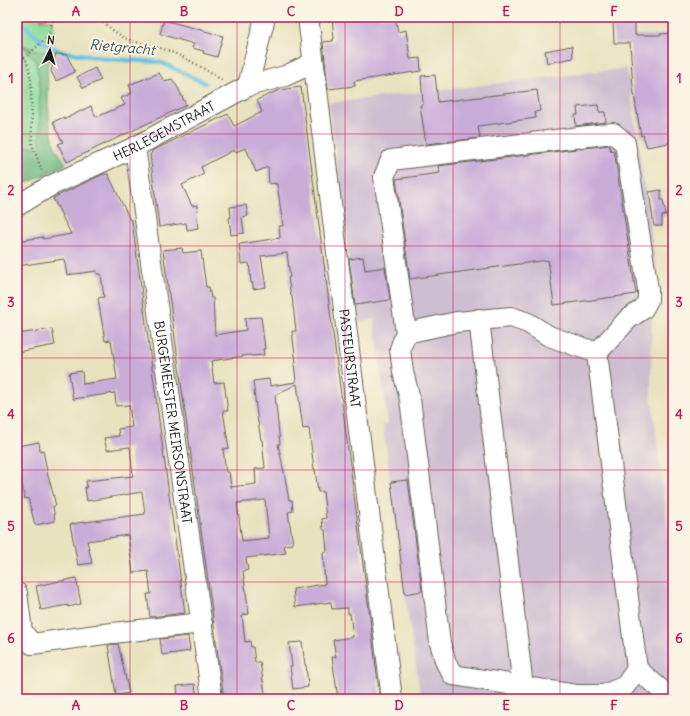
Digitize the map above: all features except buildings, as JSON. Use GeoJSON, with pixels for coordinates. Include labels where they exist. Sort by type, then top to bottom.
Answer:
{"type":"FeatureCollection","features":[{"type":"Feature","properties":{"kind":"street"},"geometry":{"type":"LineString","coordinates":[[248,86],[265,17]]}},
{"type":"Feature","properties":{"kind":"street","name":"PASTEURSTRAAT"},"geometry":{"type":"LineString","coordinates":[[308,17],[392,699]]}},
{"type":"Feature","properties":{"kind":"street","name":"HERLEGEMSTRAAT"},"geometry":{"type":"LineString","coordinates":[[17,206],[50,186],[135,147],[248,86],[284,76],[313,64]]}},
{"type":"Feature","properties":{"kind":"street"},"geometry":{"type":"LineString","coordinates":[[637,669],[625,686],[604,695],[578,695],[453,676],[446,662],[440,643],[410,399],[403,372],[400,349],[406,333],[384,177],[391,160],[613,133],[625,142],[648,289],[648,300],[643,309],[628,319],[597,353],[637,669],[659,688],[667,699]]}},
{"type":"Feature","properties":{"kind":"street","name":"BURGEMEESTER MEIRSONSTRAAT"},"geometry":{"type":"LineString","coordinates":[[135,147],[212,699]]}},
{"type":"Feature","properties":{"kind":"street"},"geometry":{"type":"LineString","coordinates":[[406,333],[457,322],[511,317],[528,323],[549,336],[597,353]]}},
{"type":"Feature","properties":{"kind":"street"},"geometry":{"type":"LineString","coordinates":[[479,319],[523,687]]}},
{"type":"Feature","properties":{"kind":"street"},"geometry":{"type":"LineString","coordinates":[[17,593],[22,631],[32,644],[202,623]]}},
{"type":"Feature","properties":{"kind":"path"},"geometry":{"type":"LineString","coordinates":[[32,17],[38,20],[53,20],[63,17]]}},
{"type":"Feature","properties":{"kind":"path"},"geometry":{"type":"LineString","coordinates":[[97,17],[125,39],[176,53],[223,81],[248,86]]}},
{"type":"Feature","properties":{"kind":"path"},"geometry":{"type":"LineString","coordinates":[[24,58],[47,38],[53,20]]}},
{"type":"Feature","properties":{"kind":"path"},"geometry":{"type":"LineString","coordinates":[[17,52],[27,61],[31,80],[32,144],[40,166],[50,186]]}},
{"type":"Feature","properties":{"kind":"shaded area"},"geometry":{"type":"Polygon","coordinates":[[[627,68],[658,279],[652,291],[651,395],[673,567],[673,699],[421,699],[405,594],[383,425],[388,424],[374,320],[357,322],[329,103],[627,68]]]}},
{"type":"Feature","properties":{"kind":"green space"},"geometry":{"type":"Polygon","coordinates":[[[17,17],[47,17],[40,20],[53,20],[54,54],[47,64],[49,120],[55,147],[66,164],[27,183],[17,168],[17,17]]]}},
{"type":"Feature","properties":{"kind":"green space"},"geometry":{"type":"Polygon","coordinates":[[[23,46],[54,54],[47,64],[49,120],[55,147],[66,164],[27,183],[17,168],[17,146],[40,147],[39,78],[35,60],[23,46]]]}},
{"type":"Feature","properties":{"kind":"waterway","name":"Rietgracht"},"geometry":{"type":"LineString","coordinates":[[17,24],[23,24],[43,42],[60,51],[108,59],[160,62],[205,83]]}}]}
